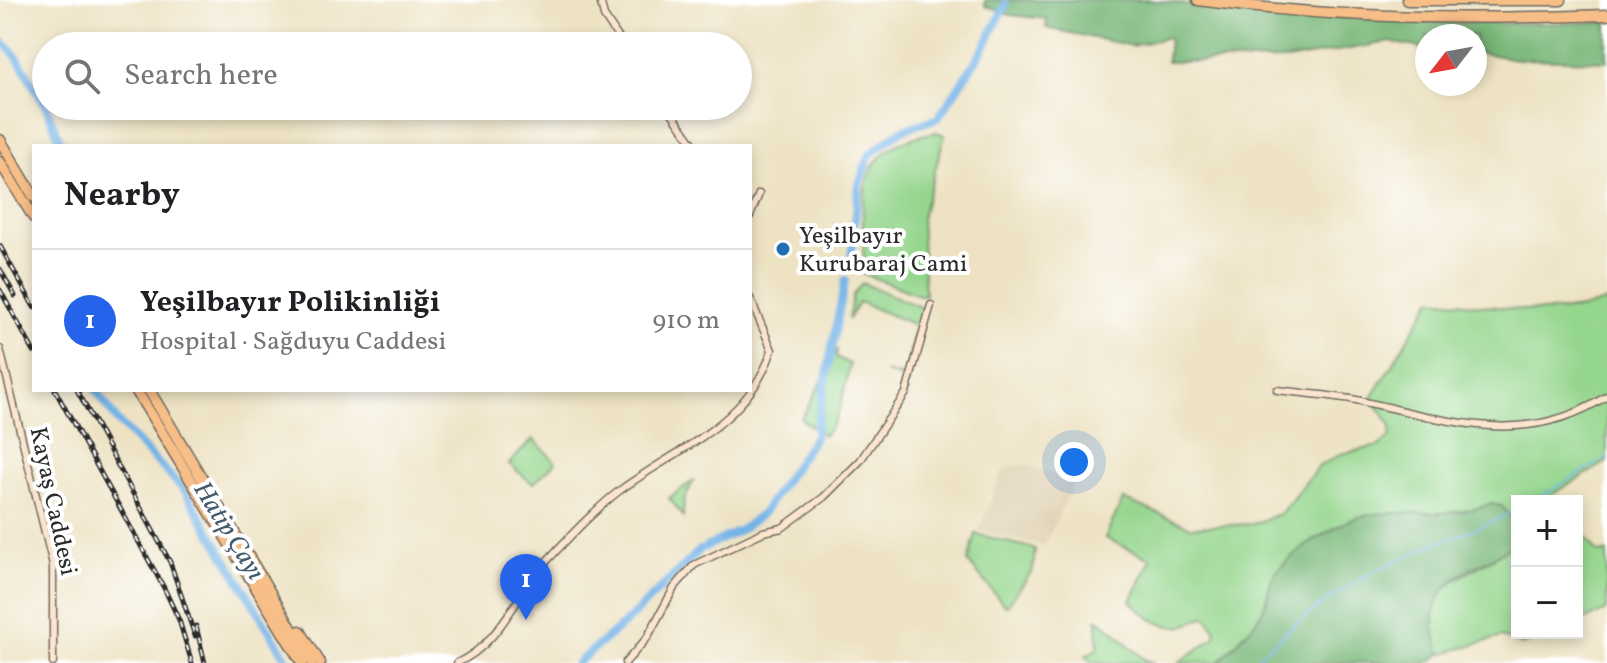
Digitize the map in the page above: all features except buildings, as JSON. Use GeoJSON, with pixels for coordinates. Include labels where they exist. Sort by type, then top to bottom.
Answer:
{"type":"FeatureCollection","features":[{"type":"Feature","properties":{"kind":"highway"},"geometry":{"type":"LineString","coordinates":[[1198,0],[1289,11],[1379,15],[1607,15]]}},
{"type":"Feature","properties":{"kind":"highway"},"geometry":{"type":"LineString","coordinates":[[1407,0],[1561,0]]}},
{"type":"Feature","properties":{"kind":"highway"},"geometry":{"type":"LineString","coordinates":[[0,131],[32,185]]}},
{"type":"Feature","properties":{"kind":"highway"},"geometry":{"type":"LineString","coordinates":[[0,140],[32,194]]}},
{"type":"Feature","properties":{"kind":"highway"},"geometry":{"type":"LineString","coordinates":[[0,162],[32,215]]}},
{"type":"Feature","properties":{"kind":"highway"},"geometry":{"type":"LineString","coordinates":[[0,174],[32,226]]}},
{"type":"Feature","properties":{"kind":"highway"},"geometry":{"type":"LineString","coordinates":[[137,392],[312,663]]}},
{"type":"Feature","properties":{"kind":"highway"},"geometry":{"type":"LineString","coordinates":[[150,392],[302,663]]}},
{"type":"Feature","properties":{"kind":"highway"},"geometry":{"type":"LineString","coordinates":[[214,507],[228,550],[296,663]]}},
{"type":"Feature","properties":{"kind":"highway"},"geometry":{"type":"LineString","coordinates":[[214,507],[254,554],[320,663]]}},
{"type":"Feature","properties":{"kind":"street"},"geometry":{"type":"LineString","coordinates":[[600,0],[604,16],[615,32]]}},
{"type":"Feature","properties":{"kind":"street"},"geometry":{"type":"LineString","coordinates":[[677,120],[694,144]]}},
{"type":"Feature","properties":{"kind":"street"},"geometry":{"type":"LineString","coordinates":[[752,201],[759,194],[752,211]]}},
{"type":"Feature","properties":{"kind":"street"},"geometry":{"type":"LineString","coordinates":[[752,303],[772,350],[752,392]]}},
{"type":"Feature","properties":{"kind":"street"},"geometry":{"type":"LineString","coordinates":[[625,663],[647,638],[674,588],[694,565],[763,532],[782,528],[824,497],[860,461],[906,393],[931,305]]}},
{"type":"Feature","properties":{"kind":"street","name":"Kayaş Caddesi"},"geometry":{"type":"LineString","coordinates":[[0,349],[53,565],[53,663]]}},
{"type":"Feature","properties":{"kind":"street"},"geometry":{"type":"LineString","coordinates":[[1277,390],[1350,399],[1457,423],[1499,429],[1560,420],[1607,396]]}},
{"type":"Feature","properties":{"kind":"street"},"geometry":{"type":"LineString","coordinates":[[457,663],[491,637],[542,567],[607,502],[703,438],[752,392]]}},
{"type":"Feature","properties":{"kind":"shaded area"},"geometry":{"type":"Polygon","coordinates":[[[1025,464],[1074,483],[1044,546],[979,531],[1001,474],[1007,468],[1025,464]]]}},
{"type":"Feature","properties":{"kind":"green space"},"geometry":{"type":"Polygon","coordinates":[[[985,0],[1150,0],[1264,12],[1435,22],[1607,22],[1607,61],[1517,59],[1487,54],[1487,24],[1415,24],[1415,47],[1389,42],[1286,60],[1167,62],[1169,37],[1132,46],[1046,28],[1047,19],[1010,15],[985,6],[985,0]]]}},
{"type":"Feature","properties":{"kind":"green space"},"geometry":{"type":"Polygon","coordinates":[[[937,132],[945,135],[921,219],[925,295],[919,295],[864,274],[863,200],[874,164],[888,150],[908,140],[937,132]]]}},
{"type":"Feature","properties":{"kind":"green space"},"geometry":{"type":"Polygon","coordinates":[[[862,283],[922,308],[919,338],[907,380],[885,372],[905,377],[915,325],[859,302],[848,320],[853,295],[862,283]]]}},
{"type":"Feature","properties":{"kind":"green space"},"geometry":{"type":"Polygon","coordinates":[[[1432,299],[1543,311],[1587,307],[1607,301],[1607,462],[1551,495],[1511,495],[1511,517],[1502,506],[1490,504],[1470,512],[1420,514],[1271,581],[1262,615],[1218,663],[1178,663],[1214,638],[1216,631],[1207,617],[1184,626],[1161,624],[1131,601],[1151,559],[1105,538],[1123,499],[1191,527],[1253,524],[1281,513],[1318,467],[1341,454],[1379,446],[1390,437],[1391,426],[1372,398],[1432,299]]]}},
{"type":"Feature","properties":{"kind":"green space"},"geometry":{"type":"Polygon","coordinates":[[[833,349],[837,350],[836,357],[850,364],[835,421],[824,435],[801,419],[827,372],[833,349]]]}},
{"type":"Feature","properties":{"kind":"green space"},"geometry":{"type":"Polygon","coordinates":[[[533,439],[556,462],[533,484],[509,464],[533,439]]]}},
{"type":"Feature","properties":{"kind":"green space"},"geometry":{"type":"Polygon","coordinates":[[[694,480],[684,500],[683,516],[669,498],[694,480]]]}},
{"type":"Feature","properties":{"kind":"green space"},"geometry":{"type":"Polygon","coordinates":[[[1490,504],[1502,506],[1511,518],[1511,544],[1451,582],[1438,599],[1434,623],[1441,654],[1427,663],[1218,663],[1262,613],[1271,582],[1279,569],[1327,532],[1363,516],[1473,509],[1490,504]]]}},
{"type":"Feature","properties":{"kind":"green space"},"geometry":{"type":"Polygon","coordinates":[[[1583,533],[1598,553],[1607,552],[1607,610],[1583,620],[1583,533]]]}},
{"type":"Feature","properties":{"kind":"green space"},"geometry":{"type":"Polygon","coordinates":[[[976,534],[1035,549],[1033,570],[1008,604],[1004,605],[968,562],[976,534]]]}},
{"type":"Feature","properties":{"kind":"green space"},"geometry":{"type":"Polygon","coordinates":[[[1511,543],[1511,639],[1538,639],[1523,645],[1501,637],[1441,654],[1434,628],[1434,608],[1441,594],[1453,582],[1502,552],[1511,543]]]}},
{"type":"Feature","properties":{"kind":"green space"},"geometry":{"type":"Polygon","coordinates":[[[1097,619],[1141,656],[1154,663],[1092,663],[1086,656],[1098,648],[1097,619]]]}},
{"type":"Feature","properties":{"kind":"waterway"},"geometry":{"type":"LineString","coordinates":[[851,258],[859,184],[870,154],[902,130],[938,118],[981,53],[1006,4]]}},
{"type":"Feature","properties":{"kind":"waterway","name":"Hatip Çayı"},"geometry":{"type":"LineString","coordinates":[[0,40],[20,62],[32,82]]}},
{"type":"Feature","properties":{"kind":"waterway","name":"Hatip Çayı"},"geometry":{"type":"LineString","coordinates":[[52,120],[61,144]]}},
{"type":"Feature","properties":{"kind":"waterway"},"geometry":{"type":"LineString","coordinates":[[816,431],[845,280]]}},
{"type":"Feature","properties":{"kind":"waterway","name":"Hatip Çayı"},"geometry":{"type":"LineString","coordinates":[[97,392],[118,422],[185,491],[289,663]]}},
{"type":"Feature","properties":{"kind":"waterway"},"geometry":{"type":"LineString","coordinates":[[706,547],[742,529],[762,514],[815,437]]}},
{"type":"Feature","properties":{"kind":"waterway"},"geometry":{"type":"LineString","coordinates":[[1542,495],[1607,458]]}},
{"type":"Feature","properties":{"kind":"waterway"},"geometry":{"type":"LineString","coordinates":[[1252,663],[1302,619],[1358,581],[1413,553],[1511,512]]}},
{"type":"Feature","properties":{"kind":"waterway"},"geometry":{"type":"LineString","coordinates":[[577,663],[626,622],[700,550]]}},
{"type":"Feature","properties":{"kind":"railway"},"geometry":{"type":"LineString","coordinates":[[0,246],[32,303]]}},
{"type":"Feature","properties":{"kind":"railway"},"geometry":{"type":"LineString","coordinates":[[0,269],[15,296]]}},
{"type":"Feature","properties":{"kind":"railway"},"geometry":{"type":"LineString","coordinates":[[0,290],[32,348]]}},
{"type":"Feature","properties":{"kind":"railway"},"geometry":{"type":"LineString","coordinates":[[56,392],[164,588],[179,620],[192,663]]}},
{"type":"Feature","properties":{"kind":"railway"},"geometry":{"type":"LineString","coordinates":[[78,392],[170,562],[195,636]]}},
{"type":"Feature","properties":{"kind":"railway"},"geometry":{"type":"LineString","coordinates":[[196,626],[205,663]]}},
{"type":"Feature","properties":{"kind":"place","name":"Yeşilbayır Kurubaraj Cami"},"geometry":{"type":"Point","coordinates":[783,249]}},
{"type":"Feature","properties":{"kind":"place","name":"Yeşilbayır Polikinliği"},"geometry":{"type":"Point","coordinates":[526,620]}}]}
